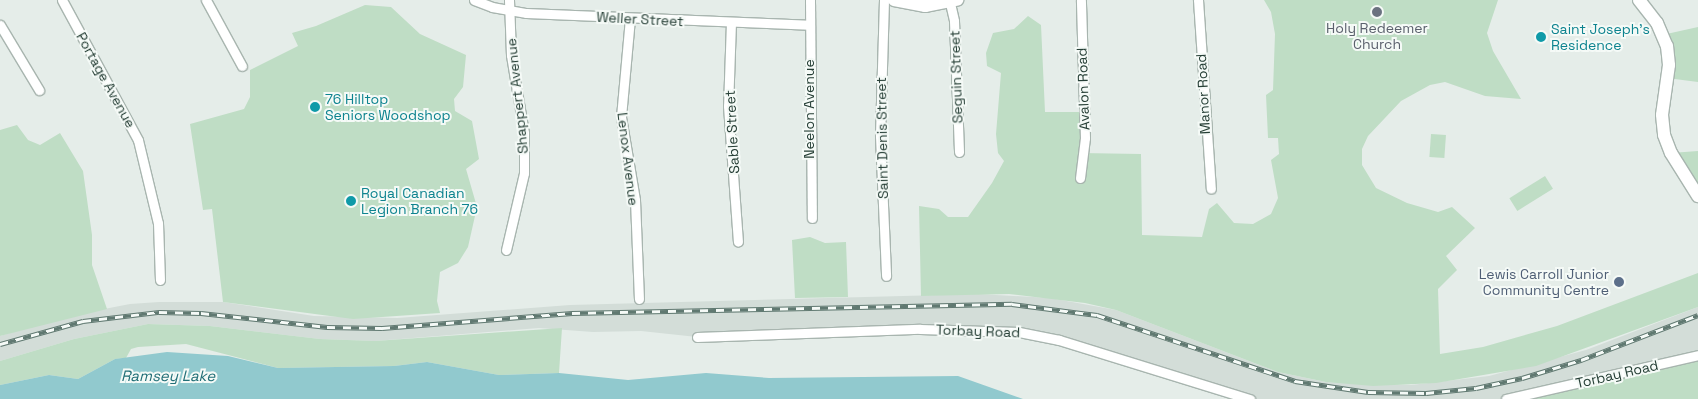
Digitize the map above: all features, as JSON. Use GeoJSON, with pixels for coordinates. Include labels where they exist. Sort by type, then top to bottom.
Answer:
{"type":"FeatureCollection","features":[{"type":"Feature","properties":{"kind":"street","name":"Portage Avenue"},"geometry":{"type":"LineString","coordinates":[[62,0],[138,140],[158,223],[160,280]]}},
{"type":"Feature","properties":{"kind":"street"},"geometry":{"type":"LineString","coordinates":[[206,0],[242,66]]}},
{"type":"Feature","properties":{"kind":"street","name":"Weller Street"},"geometry":{"type":"LineString","coordinates":[[474,0],[509,10],[630,18],[809,25]]}},
{"type":"Feature","properties":{"kind":"street","name":"Shappert Avenue"},"geometry":{"type":"LineString","coordinates":[[506,250],[524,173],[524,133],[511,54],[509,0]]}},
{"type":"Feature","properties":{"kind":"street","name":"Neelon Avenue"},"geometry":{"type":"LineString","coordinates":[[810,0],[812,218]]}},
{"type":"Feature","properties":{"kind":"street","name":"Saint Denis Street"},"geometry":{"type":"LineString","coordinates":[[884,0],[880,136],[886,276]]}},
{"type":"Feature","properties":{"kind":"street"},"geometry":{"type":"LineString","coordinates":[[894,0],[913,6],[953,1]]}},
{"type":"Feature","properties":{"kind":"street","name":"Avalon Road"},"geometry":{"type":"LineString","coordinates":[[1080,178],[1085,138],[1081,0]]}},
{"type":"Feature","properties":{"kind":"street","name":"Manor Road"},"geometry":{"type":"LineString","coordinates":[[1198,0],[1211,189]]}},
{"type":"Feature","properties":{"kind":"street"},"geometry":{"type":"LineString","coordinates":[[1639,0],[1657,23],[1667,46],[1669,65],[1662,115],[1664,135],[1671,153],[1698,196]]}},
{"type":"Feature","properties":{"kind":"street","name":"Seguin Street"},"geometry":{"type":"LineString","coordinates":[[953,1],[959,152]]}},
{"type":"Feature","properties":{"kind":"street","name":"Lenox Avenue"},"geometry":{"type":"LineString","coordinates":[[630,18],[621,117],[635,200],[639,299]]}},
{"type":"Feature","properties":{"kind":"street","name":"Sable Street"},"geometry":{"type":"LineString","coordinates":[[731,22],[728,106],[738,242]]}},
{"type":"Feature","properties":{"kind":"street"},"geometry":{"type":"LineString","coordinates":[[0,25],[39,90]]}},
{"type":"Feature","properties":{"kind":"street","name":"Torbay Road"},"geometry":{"type":"LineString","coordinates":[[697,338],[920,329],[1019,332],[1076,345],[1250,399]]}},
{"type":"Feature","properties":{"kind":"street","name":"Torbay Road"},"geometry":{"type":"LineString","coordinates":[[1506,399],[1698,355]]}},
{"type":"Feature","properties":{"kind":"shaded area"},"geometry":{"type":"Polygon","coordinates":[[[978,294],[1050,298],[1116,310],[1278,372],[1326,382],[1411,385],[1489,376],[1586,350],[1698,307],[1698,354],[1504,399],[1254,399],[1019,332],[697,337],[641,331],[593,332],[539,328],[375,341],[320,339],[210,326],[148,324],[74,339],[0,361],[0,336],[63,317],[130,304],[159,302],[223,302],[314,316],[397,318],[570,305],[978,294]]]}},
{"type":"Feature","properties":{"kind":"green space"},"geometry":{"type":"Polygon","coordinates":[[[1264,0],[1498,0],[1487,33],[1493,51],[1521,99],[1485,96],[1445,82],[1430,85],[1401,101],[1368,136],[1362,149],[1362,165],[1376,188],[1407,203],[1438,212],[1452,207],[1475,228],[1446,256],[1457,270],[1438,289],[1440,354],[1483,347],[1557,326],[1698,273],[1698,307],[1536,366],[1436,383],[1373,386],[1326,382],[1278,372],[1116,310],[1085,303],[1009,294],[921,296],[919,206],[939,209],[948,217],[968,217],[992,183],[1004,161],[998,153],[996,134],[1001,73],[987,66],[986,53],[993,33],[1014,29],[1028,16],[1041,25],[1045,112],[1083,112],[1080,153],[1141,154],[1142,235],[1202,237],[1209,209],[1217,203],[1234,223],[1253,224],[1271,214],[1278,198],[1271,160],[1279,154],[1278,138],[1268,138],[1266,95],[1273,90],[1275,34],[1271,12],[1264,0]]]}},
{"type":"Feature","properties":{"kind":"green space"},"geometry":{"type":"Polygon","coordinates":[[[365,5],[391,7],[420,34],[466,55],[463,87],[454,99],[455,111],[472,121],[479,159],[466,169],[477,207],[468,247],[458,263],[440,272],[437,301],[440,313],[353,319],[223,302],[212,209],[203,210],[190,124],[244,109],[250,97],[250,70],[298,46],[292,33],[316,26],[365,5]]]}},
{"type":"Feature","properties":{"kind":"green space"},"geometry":{"type":"Polygon","coordinates":[[[1698,27],[1698,82],[1667,78],[1662,35],[1698,27]]]}},
{"type":"Feature","properties":{"kind":"green space"},"geometry":{"type":"Polygon","coordinates":[[[17,125],[28,140],[40,145],[60,133],[83,171],[92,235],[92,265],[107,309],[0,336],[0,130],[17,125]]]}},
{"type":"Feature","properties":{"kind":"green space"},"geometry":{"type":"Polygon","coordinates":[[[1431,134],[1446,135],[1444,158],[1429,157],[1431,134]]]}},
{"type":"Feature","properties":{"kind":"green space"},"geometry":{"type":"Polygon","coordinates":[[[1698,151],[1698,197],[1671,153],[1698,151]]]}},
{"type":"Feature","properties":{"kind":"green space"},"geometry":{"type":"Polygon","coordinates":[[[1545,176],[1553,189],[1517,211],[1509,198],[1545,176]]]}},
{"type":"Feature","properties":{"kind":"green space"},"geometry":{"type":"Polygon","coordinates":[[[810,237],[825,243],[846,242],[848,297],[795,298],[792,240],[810,237]]]}},
{"type":"Feature","properties":{"kind":"green space"},"geometry":{"type":"Polygon","coordinates":[[[148,324],[210,326],[320,339],[375,341],[562,328],[559,373],[499,375],[427,362],[394,366],[278,368],[186,344],[131,349],[126,358],[115,359],[78,379],[49,375],[0,385],[0,361],[74,339],[148,324]]]}},
{"type":"Feature","properties":{"kind":"green space"},"geometry":{"type":"Polygon","coordinates":[[[1698,354],[1698,399],[1504,399],[1698,354]]]}},
{"type":"Feature","properties":{"kind":"water","name":"Ramsey Lake"},"geometry":{"type":"Polygon","coordinates":[[[167,352],[228,356],[278,368],[394,366],[427,362],[499,375],[559,373],[628,380],[706,373],[769,378],[958,376],[1023,399],[0,399],[0,385],[49,375],[78,379],[115,359],[167,352]]]}},
{"type":"Feature","properties":{"kind":"railway"},"geometry":{"type":"LineString","coordinates":[[0,344],[83,321],[159,312],[201,313],[327,327],[382,328],[572,313],[1012,304],[1097,315],[1295,381],[1368,392],[1426,393],[1476,388],[1522,378],[1581,360],[1698,315]]}},
{"type":"Feature","properties":{"kind":"place","name":"Holy Redeemer Church"},"geometry":{"type":"Point","coordinates":[1377,12]}},
{"type":"Feature","properties":{"kind":"place","name":"Saint Joseph's Residence"},"geometry":{"type":"Point","coordinates":[1541,37]}},
{"type":"Feature","properties":{"kind":"place","name":"76 Hilltop Seniors Woodshop"},"geometry":{"type":"Point","coordinates":[315,107]}},
{"type":"Feature","properties":{"kind":"place","name":"Royal Canadian Legion Branch 76"},"geometry":{"type":"Point","coordinates":[351,201]}},
{"type":"Feature","properties":{"kind":"place","name":"Lewis Carroll Junior Community Centre"},"geometry":{"type":"Point","coordinates":[1619,282]}}]}
